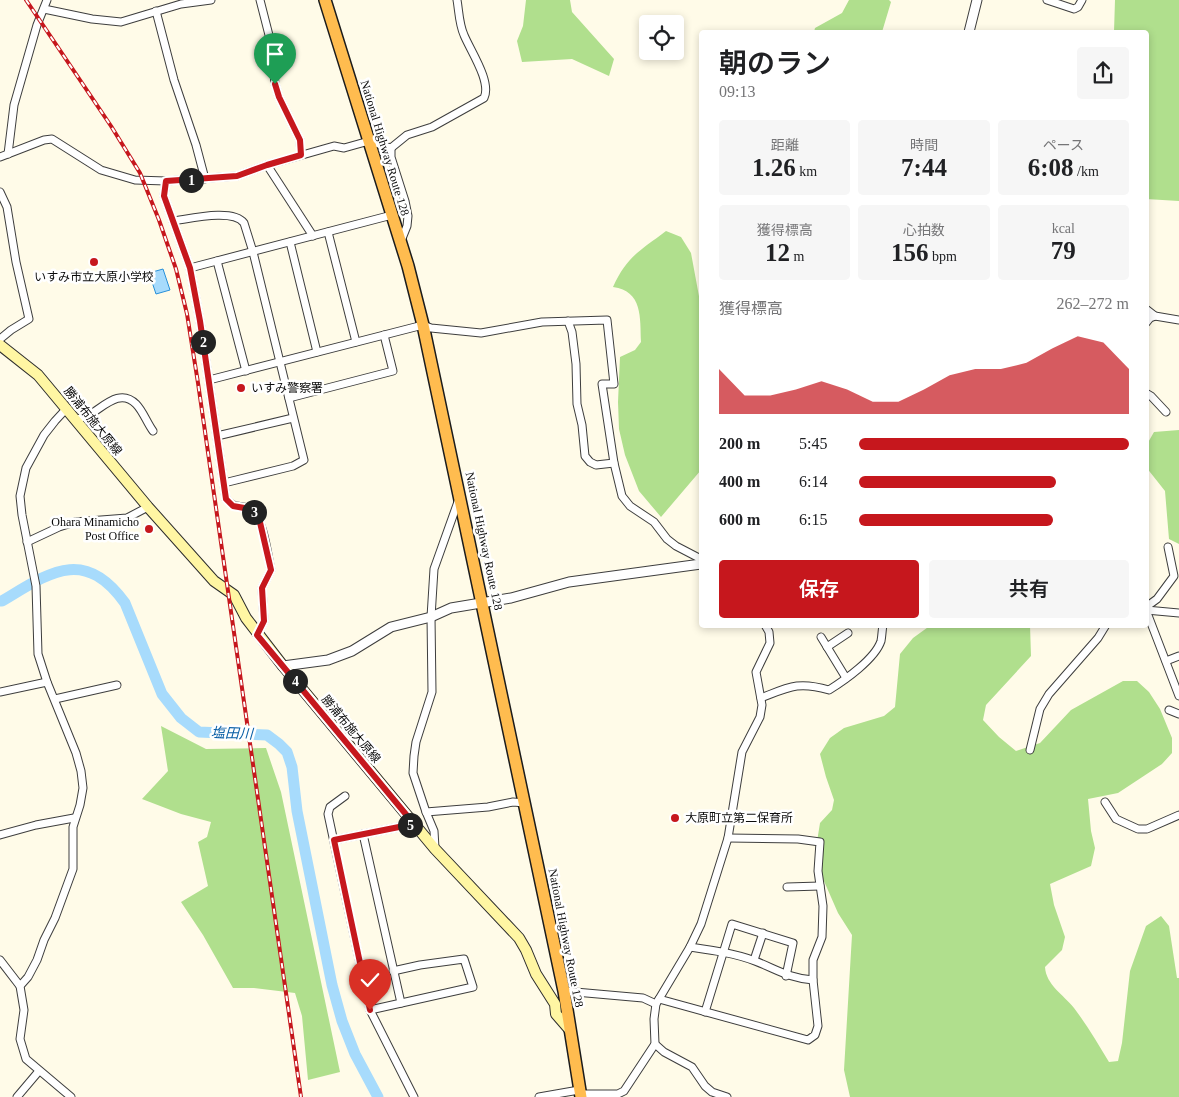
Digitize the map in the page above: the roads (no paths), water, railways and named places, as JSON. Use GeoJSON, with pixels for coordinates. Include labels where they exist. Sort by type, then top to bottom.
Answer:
{"type":"FeatureCollection","features":[{"type":"Feature","properties":{"kind":"highway","name":"National Highway Route 128"},"geometry":{"type":"LineString","coordinates":[[325,0],[401,243],[424,325],[564,991],[580,1093]]}},
{"type":"Feature","properties":{"kind":"main road","name":"勝浦布施大原線"},"geometry":{"type":"LineString","coordinates":[[0,346],[38,375],[148,507],[214,581],[234,595],[242,613],[257,635],[414,824],[519,938],[536,974],[554,1004],[556,1014],[570,1029]]}},
{"type":"Feature","properties":{"kind":"street"},"geometry":{"type":"LineString","coordinates":[[8,154],[14,105],[37,25],[47,0]]}},
{"type":"Feature","properties":{"kind":"street"},"geometry":{"type":"LineString","coordinates":[[44,9],[121,22],[181,4],[211,0]]}},
{"type":"Feature","properties":{"kind":"street"},"geometry":{"type":"LineString","coordinates":[[260,0],[271,43],[275,84],[279,97],[300,140],[301,155]]}},
{"type":"Feature","properties":{"kind":"street"},"geometry":{"type":"LineString","coordinates":[[391,148],[407,135],[432,127],[484,98],[486,94],[486,85],[464,35],[457,0]]}},
{"type":"Feature","properties":{"kind":"street"},"geometry":{"type":"LineString","coordinates":[[970,30],[977,0]]}},
{"type":"Feature","properties":{"kind":"street"},"geometry":{"type":"LineString","coordinates":[[1047,0],[1074,9],[1078,8],[1082,0]]}},
{"type":"Feature","properties":{"kind":"street"},"geometry":{"type":"LineString","coordinates":[[156,11],[174,80],[196,145],[205,179]]}},
{"type":"Feature","properties":{"kind":"street"},"geometry":{"type":"LineString","coordinates":[[0,157],[44,140],[52,139],[101,170],[135,180],[166,181],[237,176],[267,165],[334,146],[344,148],[369,141],[391,148]]}},
{"type":"Feature","properties":{"kind":"street"},"geometry":{"type":"LineString","coordinates":[[391,148],[391,157],[408,216],[407,226],[401,243]]}},
{"type":"Feature","properties":{"kind":"street"},"geometry":{"type":"LineString","coordinates":[[267,165],[312,236]]}},
{"type":"Feature","properties":{"kind":"street"},"geometry":{"type":"LineString","coordinates":[[166,181],[164,196],[190,268],[200,321],[226,499],[233,506],[250,509],[259,518],[271,570],[262,588],[264,621],[257,635]]}},
{"type":"Feature","properties":{"kind":"street"},"geometry":{"type":"LineString","coordinates":[[0,192],[7,207],[16,262],[29,319],[0,339]]}},
{"type":"Feature","properties":{"kind":"street"},"geometry":{"type":"LineString","coordinates":[[173,221],[209,215],[234,217],[244,223],[253,252],[304,460],[293,466],[224,483]]}},
{"type":"Feature","properties":{"kind":"street"},"geometry":{"type":"LineString","coordinates":[[190,268],[392,215]]}},
{"type":"Feature","properties":{"kind":"street"},"geometry":{"type":"LineString","coordinates":[[328,232],[356,342]]}},
{"type":"Feature","properties":{"kind":"street"},"geometry":{"type":"LineString","coordinates":[[290,242],[317,352]]}},
{"type":"Feature","properties":{"kind":"street"},"geometry":{"type":"LineString","coordinates":[[217,261],[246,371]]}},
{"type":"Feature","properties":{"kind":"street"},"geometry":{"type":"LineString","coordinates":[[1149,311],[1155,316],[1179,320]]}},
{"type":"Feature","properties":{"kind":"street"},"geometry":{"type":"LineString","coordinates":[[1149,319],[1155,316]]}},
{"type":"Feature","properties":{"kind":"street"},"geometry":{"type":"LineString","coordinates":[[209,380],[424,325],[431,328],[481,333],[533,323],[607,320],[614,384],[602,384],[614,462],[622,496],[630,506],[654,522],[676,546],[699,558]]}},
{"type":"Feature","properties":{"kind":"street"},"geometry":{"type":"LineString","coordinates":[[568,321],[572,332],[576,364],[576,404],[582,425],[584,456],[596,465],[614,462]]}},
{"type":"Feature","properties":{"kind":"street"},"geometry":{"type":"LineString","coordinates":[[289,398],[393,371],[384,335]]}},
{"type":"Feature","properties":{"kind":"street"},"geometry":{"type":"LineString","coordinates":[[1149,395],[1166,412]]}},
{"type":"Feature","properties":{"kind":"street"},"geometry":{"type":"LineString","coordinates":[[76,419],[87,416],[112,400],[128,399],[136,404],[153,431]]}},
{"type":"Feature","properties":{"kind":"street"},"geometry":{"type":"LineString","coordinates":[[20,986],[28,977],[37,960],[73,869],[72,835],[74,818],[80,804],[83,788],[81,771],[55,699],[46,682],[37,647],[36,586],[20,496],[26,468],[44,435],[67,408]]}},
{"type":"Feature","properties":{"kind":"street"},"geometry":{"type":"LineString","coordinates":[[217,436],[294,418]]}},
{"type":"Feature","properties":{"kind":"street"},"geometry":{"type":"LineString","coordinates":[[435,848],[434,831],[413,773],[416,742],[432,692],[431,616],[434,570],[460,494]]}},
{"type":"Feature","properties":{"kind":"street"},"geometry":{"type":"LineString","coordinates":[[27,542],[59,527],[75,522],[127,518],[148,507]]}},
{"type":"Feature","properties":{"kind":"street"},"geometry":{"type":"LineString","coordinates":[[1149,606],[1176,574],[1168,547]]}},
{"type":"Feature","properties":{"kind":"street"},"geometry":{"type":"LineString","coordinates":[[283,666],[328,660],[352,651],[391,627],[431,616],[451,608],[511,598],[569,582],[699,564]]}},
{"type":"Feature","properties":{"kind":"street"},"geometry":{"type":"LineString","coordinates":[[1149,609],[1179,612]]}},
{"type":"Feature","properties":{"kind":"street"},"geometry":{"type":"LineString","coordinates":[[1149,617],[1178,690]]}},
{"type":"Feature","properties":{"kind":"street"},"geometry":{"type":"LineString","coordinates":[[539,1097],[580,1093],[618,1094],[624,1091],[655,1044],[654,1019],[657,1002],[690,947],[701,924],[728,838],[742,752],[760,717],[762,705],[756,672],[770,642],[767,628]]}},
{"type":"Feature","properties":{"kind":"street"},"geometry":{"type":"LineString","coordinates":[[761,698],[797,685],[829,690],[846,678],[874,652],[880,642],[882,628]]}},
{"type":"Feature","properties":{"kind":"street"},"geometry":{"type":"LineString","coordinates":[[1030,750],[1040,709],[1048,694],[1098,638],[1104,628]]}},
{"type":"Feature","properties":{"kind":"street"},"geometry":{"type":"LineString","coordinates":[[827,647],[848,634]]}},
{"type":"Feature","properties":{"kind":"street"},"geometry":{"type":"LineString","coordinates":[[821,637],[846,678]]}},
{"type":"Feature","properties":{"kind":"street"},"geometry":{"type":"LineString","coordinates":[[1166,661],[1179,656]]}},
{"type":"Feature","properties":{"kind":"street"},"geometry":{"type":"LineString","coordinates":[[0,692],[46,682]]}},
{"type":"Feature","properties":{"kind":"street"},"geometry":{"type":"LineString","coordinates":[[55,699],[117,685]]}},
{"type":"Feature","properties":{"kind":"street"},"geometry":{"type":"LineString","coordinates":[[1169,710],[1179,714]]}},
{"type":"Feature","properties":{"kind":"street"},"geometry":{"type":"LineString","coordinates":[[345,796],[330,807],[328,814],[370,1010],[414,1097]]}},
{"type":"Feature","properties":{"kind":"street"},"geometry":{"type":"LineString","coordinates":[[426,812],[488,807],[513,802],[525,803]]}},
{"type":"Feature","properties":{"kind":"street"},"geometry":{"type":"LineString","coordinates":[[1105,802],[1116,819],[1138,829],[1147,829],[1179,815]]}},
{"type":"Feature","properties":{"kind":"street"},"geometry":{"type":"LineString","coordinates":[[0,835],[36,825],[74,818]]}},
{"type":"Feature","properties":{"kind":"street"},"geometry":{"type":"LineString","coordinates":[[334,840],[414,824]]}},
{"type":"Feature","properties":{"kind":"street"},"geometry":{"type":"LineString","coordinates":[[363,834],[401,1003]]}},
{"type":"Feature","properties":{"kind":"street"},"geometry":{"type":"LineString","coordinates":[[564,991],[643,998],[705,1012],[808,1040],[816,1035],[818,1026],[813,980],[813,960],[822,937],[822,906],[818,871],[820,842],[798,838],[728,838]]}},
{"type":"Feature","properties":{"kind":"street"},"geometry":{"type":"LineString","coordinates":[[787,886],[820,886]]}},
{"type":"Feature","properties":{"kind":"street"},"geometry":{"type":"LineString","coordinates":[[705,1012],[732,924],[794,943],[786,976]]}},
{"type":"Feature","properties":{"kind":"street"},"geometry":{"type":"LineString","coordinates":[[754,960],[763,933]]}},
{"type":"Feature","properties":{"kind":"street"},"geometry":{"type":"LineString","coordinates":[[690,947],[724,952],[754,960],[786,976],[813,980]]}},
{"type":"Feature","properties":{"kind":"street"},"geometry":{"type":"LineString","coordinates":[[370,1010],[473,987],[464,959],[393,971]]}},
{"type":"Feature","properties":{"kind":"street"},"geometry":{"type":"LineString","coordinates":[[0,960],[20,986],[24,1010],[20,1039],[26,1059],[72,1097]]}},
{"type":"Feature","properties":{"kind":"street"},"geometry":{"type":"LineString","coordinates":[[655,1044],[664,1052],[692,1067],[711,1094],[727,1097]]}},
{"type":"Feature","properties":{"kind":"street"},"geometry":{"type":"LineString","coordinates":[[17,1097],[39,1071]]}},
{"type":"Feature","properties":{"kind":"water"},"geometry":{"type":"Polygon","coordinates":[[[163,269],[170,290],[156,294],[149,273],[163,269]]]}},
{"type":"Feature","properties":{"kind":"waterway","name":"塩田川"},"geometry":{"type":"LineString","coordinates":[[0,601],[51,574],[66,570],[80,570],[95,575],[110,585],[125,603],[162,694],[181,718],[199,732],[267,735],[287,752],[292,767],[297,811],[332,985],[342,1021],[355,1054],[378,1097]]}},
{"type":"Feature","properties":{"kind":"railway"},"geometry":{"type":"LineString","coordinates":[[26,0],[111,126],[140,173],[176,269],[187,314],[198,383],[301,1097]]}},
{"type":"Feature","properties":{"kind":"place","name":"いすみ市立大原小学校"},"geometry":{"type":"Point","coordinates":[94,262]}},
{"type":"Feature","properties":{"kind":"place","name":"いすみ警察署"},"geometry":{"type":"Point","coordinates":[241,388]}},
{"type":"Feature","properties":{"kind":"place","name":"Ohara Minamicho Post Office"},"geometry":{"type":"Point","coordinates":[149,529]}},
{"type":"Feature","properties":{"kind":"place","name":"大原町立第二保育所"},"geometry":{"type":"Point","coordinates":[675,818]}}]}
